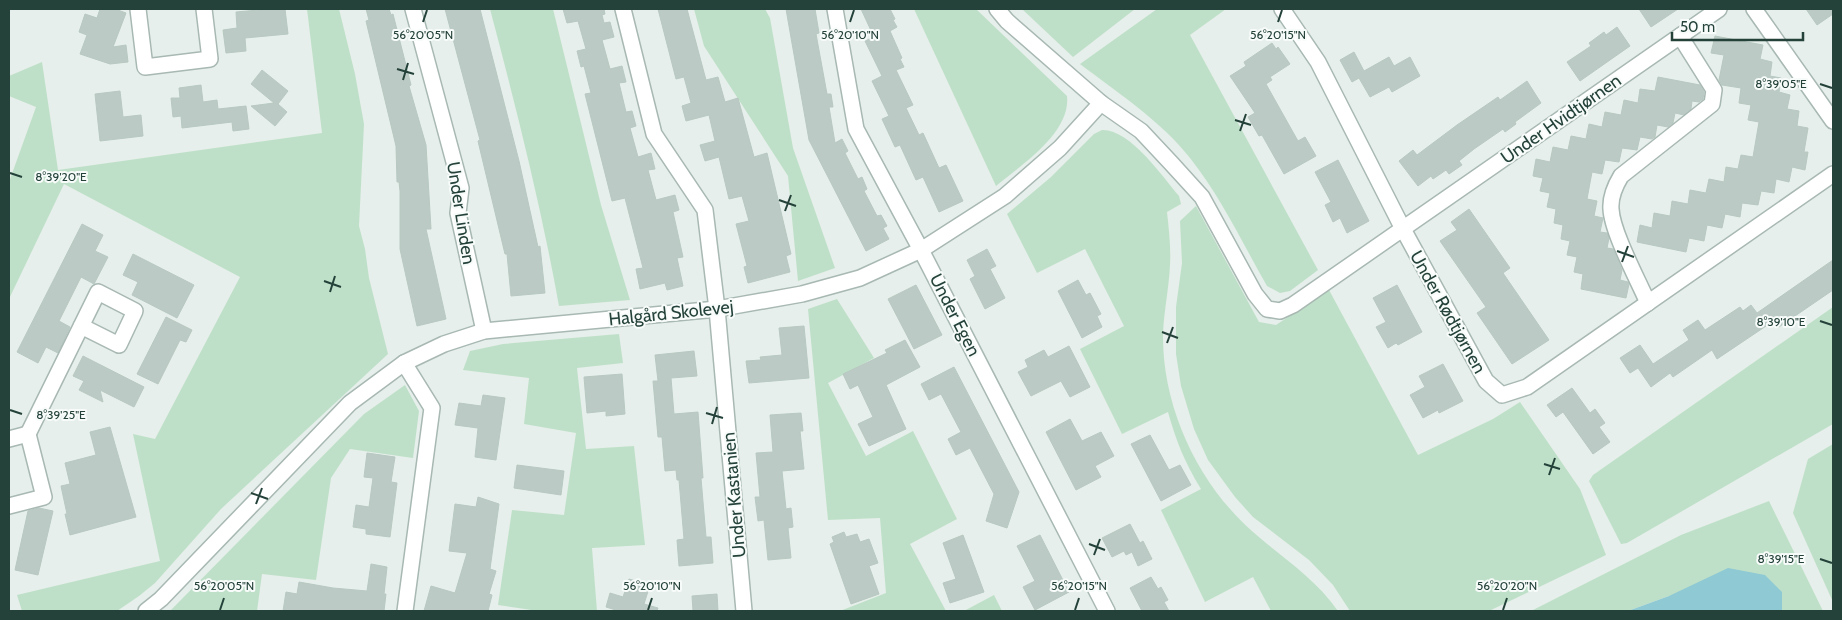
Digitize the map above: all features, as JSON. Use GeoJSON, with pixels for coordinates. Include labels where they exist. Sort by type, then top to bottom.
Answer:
{"type":"FeatureCollection","features":[{"type":"Feature","properties":{"kind":"street"},"geometry":{"type":"LineString","coordinates":[[138,9],[145,67],[210,59],[204,9]]}},
{"type":"Feature","properties":{"kind":"street","name":"Under Linden"},"geometry":{"type":"LineString","coordinates":[[413,9],[461,188],[458,213],[484,331]]}},
{"type":"Feature","properties":{"kind":"street","name":"Under Kastanien"},"geometry":{"type":"LineString","coordinates":[[623,9],[654,134],[705,210],[717,309],[744,611]]}},
{"type":"Feature","properties":{"kind":"street","name":"Under Egen"},"geometry":{"type":"LineString","coordinates":[[835,9],[856,129],[921,250],[1107,611]]}},
{"type":"Feature","properties":{"kind":"street"},"geometry":{"type":"LineString","coordinates":[[996,9],[1007,22],[1101,103]]}},
{"type":"Feature","properties":{"kind":"street"},"geometry":{"type":"LineString","coordinates":[[1282,9],[1318,62],[1403,229]]}},
{"type":"Feature","properties":{"kind":"street","name":"Under Hvidtjørnen"},"geometry":{"type":"LineString","coordinates":[[1101,103],[1141,131],[1202,198],[1255,294],[1268,309],[1280,311],[1293,305],[1719,9]]}},
{"type":"Feature","properties":{"kind":"street"},"geometry":{"type":"LineString","coordinates":[[1754,9],[1833,122]]}},
{"type":"Feature","properties":{"kind":"street"},"geometry":{"type":"LineString","coordinates":[[1648,303],[1616,230],[1611,209],[1613,191],[1621,176],[1712,104],[1714,90],[1680,36]]}},
{"type":"Feature","properties":{"kind":"street","name":"Halgård Skolevej"},"geometry":{"type":"LineString","coordinates":[[146,611],[161,600],[350,403],[404,363],[444,344],[484,331],[717,309],[802,294],[860,278],[921,250],[1005,196],[1060,148],[1101,103]]}},
{"type":"Feature","properties":{"kind":"street","name":"Under Rødtjørnen"},"geometry":{"type":"LineString","coordinates":[[1403,229],[1486,381],[1502,395],[1527,387],[1833,174]]}},
{"type":"Feature","properties":{"kind":"street"},"geometry":{"type":"LineString","coordinates":[[9,506],[44,497],[28,434],[81,326]]}},
{"type":"Feature","properties":{"kind":"street"},"geometry":{"type":"LineString","coordinates":[[404,363],[432,408],[405,611]]}},
{"type":"Feature","properties":{"kind":"street"},"geometry":{"type":"LineString","coordinates":[[9,439],[28,434]]}},
{"type":"Feature","properties":{"kind":"green space"},"geometry":{"type":"Polygon","coordinates":[[[307,9],[339,9],[355,74],[364,124],[359,226],[365,249],[369,278],[388,354],[221,509],[155,583],[139,596],[117,611],[22,611],[17,595],[160,561],[133,434],[155,439],[240,277],[64,184],[9,299],[9,182],[36,107],[9,96],[9,76],[42,62],[58,170],[322,133],[307,9]]]}},
{"type":"Feature","properties":{"kind":"green space"},"geometry":{"type":"Polygon","coordinates":[[[490,9],[553,9],[601,205],[630,300],[559,306],[528,157],[490,9]]]}},
{"type":"Feature","properties":{"kind":"green space"},"geometry":{"type":"Polygon","coordinates":[[[694,9],[765,9],[770,18],[793,148],[835,268],[798,281],[788,176],[704,46],[694,9]]]}},
{"type":"Feature","properties":{"kind":"green space"},"geometry":{"type":"Polygon","coordinates":[[[914,9],[976,9],[1067,96],[1066,110],[1061,123],[1053,135],[1031,158],[996,186],[914,9]]]}},
{"type":"Feature","properties":{"kind":"green space"},"geometry":{"type":"Polygon","coordinates":[[[1022,9],[1135,9],[1073,57],[1022,9]]]}},
{"type":"Feature","properties":{"kind":"green space"},"geometry":{"type":"Polygon","coordinates":[[[1157,9],[1226,9],[1190,35],[1318,270],[1290,291],[1280,293],[1267,286],[1212,189],[1179,145],[1138,108],[1080,64],[1157,9]]]}},
{"type":"Feature","properties":{"kind":"green space"},"geometry":{"type":"Polygon","coordinates":[[[1102,130],[1113,132],[1134,145],[1155,166],[1179,196],[1181,204],[1167,212],[1170,259],[1163,333],[1164,357],[1173,405],[1191,450],[1216,492],[1231,510],[1257,536],[1313,582],[1338,611],[1271,611],[1253,577],[1205,602],[1161,510],[1201,489],[1182,452],[1168,412],[1122,434],[1080,349],[1124,326],[1085,249],[1037,273],[1007,214],[1051,177],[1094,134],[1102,130]]]}},
{"type":"Feature","properties":{"kind":"green space"},"geometry":{"type":"Polygon","coordinates":[[[1196,206],[1259,322],[1276,325],[1329,290],[1418,455],[1493,419],[1520,402],[1580,489],[1606,555],[1489,611],[1350,611],[1333,585],[1309,560],[1253,517],[1235,497],[1208,460],[1194,429],[1181,386],[1176,354],[1176,307],[1182,263],[1180,221],[1196,206]]]}},
{"type":"Feature","properties":{"kind":"green space"},"geometry":{"type":"Polygon","coordinates":[[[837,299],[874,358],[828,383],[866,456],[913,431],[957,519],[910,544],[946,611],[840,611],[886,593],[880,518],[828,520],[808,309],[837,299]]]}},
{"type":"Feature","properties":{"kind":"green space"},"geometry":{"type":"Polygon","coordinates":[[[1833,307],[1833,424],[1627,543],[1621,544],[1589,481],[1593,475],[1833,307]]]}},
{"type":"Feature","properties":{"kind":"green space"},"geometry":{"type":"Polygon","coordinates":[[[619,334],[623,363],[577,368],[586,449],[634,446],[645,545],[592,548],[597,611],[538,611],[498,605],[512,510],[564,515],[576,433],[524,424],[529,378],[463,370],[470,351],[503,344],[619,334]]]}},
{"type":"Feature","properties":{"kind":"green space"},"geometry":{"type":"Polygon","coordinates":[[[405,385],[419,411],[413,458],[350,449],[331,478],[316,580],[262,574],[257,611],[170,611],[364,414],[405,385]]]}},
{"type":"Feature","properties":{"kind":"green space"},"geometry":{"type":"Polygon","coordinates":[[[1833,444],[1833,602],[1793,513],[1808,459],[1833,444]]]}},
{"type":"Feature","properties":{"kind":"green space"},"geometry":{"type":"Polygon","coordinates":[[[1769,501],[1823,611],[1782,611],[1782,592],[1669,596],[1628,611],[1531,611],[1681,535],[1769,501]]]}},
{"type":"Feature","properties":{"kind":"green space"},"geometry":{"type":"Polygon","coordinates":[[[994,595],[1002,611],[964,611],[994,595]]]}},
{"type":"Feature","properties":{"kind":"water"},"geometry":{"type":"Polygon","coordinates":[[[1728,568],[1765,575],[1782,592],[1782,611],[1628,611],[1669,596],[1728,568]]]}},
{"type":"Feature","properties":{"kind":"building"},"geometry":{"type":"Polygon","coordinates":[[[100,9],[115,9],[126,13],[113,47],[126,45],[128,62],[110,64],[80,54],[87,35],[79,32],[85,14],[97,18],[100,9]]]}},
{"type":"Feature","properties":{"kind":"building"},"geometry":{"type":"Polygon","coordinates":[[[285,9],[288,34],[245,38],[246,51],[226,53],[223,30],[237,28],[236,12],[285,9]]]}},
{"type":"Feature","properties":{"kind":"building"},"geometry":{"type":"Polygon","coordinates":[[[366,9],[389,9],[391,15],[393,14],[411,85],[409,86],[426,145],[431,229],[426,229],[446,319],[417,326],[400,249],[400,191],[399,182],[397,182],[396,146],[366,21],[369,20],[366,9]]]}},
{"type":"Feature","properties":{"kind":"building"},"geometry":{"type":"Polygon","coordinates":[[[445,9],[480,9],[519,161],[538,247],[540,246],[545,293],[511,296],[507,254],[505,254],[478,141],[480,140],[445,9]]]}},
{"type":"Feature","properties":{"kind":"building"},"geometry":{"type":"Polygon","coordinates":[[[563,9],[604,9],[605,14],[602,15],[604,23],[610,22],[614,37],[602,40],[610,69],[622,66],[626,82],[619,83],[626,112],[632,111],[636,126],[630,128],[638,157],[651,153],[655,169],[648,170],[656,200],[675,195],[679,210],[673,212],[683,257],[677,258],[683,286],[667,290],[665,283],[640,289],[636,269],[643,268],[625,198],[612,201],[585,94],[591,93],[584,66],[581,67],[577,51],[586,49],[578,21],[567,23],[563,9]]]}},
{"type":"Feature","properties":{"kind":"building"},"geometry":{"type":"Polygon","coordinates":[[[658,9],[687,9],[706,80],[718,77],[725,102],[738,98],[754,157],[767,153],[791,254],[786,256],[790,272],[748,283],[744,267],[747,266],[736,224],[749,221],[742,196],[729,199],[719,157],[705,161],[700,145],[715,141],[709,115],[686,121],[682,106],[691,103],[684,77],[676,79],[658,9]]]}},
{"type":"Feature","properties":{"kind":"building"},"geometry":{"type":"Polygon","coordinates":[[[786,9],[815,9],[819,33],[816,34],[827,94],[831,94],[833,107],[829,107],[835,143],[842,139],[848,151],[845,153],[858,179],[862,177],[867,189],[864,191],[877,216],[881,215],[887,226],[883,228],[889,239],[866,251],[809,140],[786,9]]]}},
{"type":"Feature","properties":{"kind":"building"},"geometry":{"type":"Polygon","coordinates":[[[861,9],[890,9],[895,19],[893,20],[897,27],[890,31],[904,67],[896,70],[913,105],[906,108],[919,135],[923,133],[939,168],[946,165],[963,201],[939,212],[923,177],[916,180],[900,145],[895,147],[882,119],[889,116],[872,81],[882,76],[865,41],[874,37],[861,9]]]}},
{"type":"Feature","properties":{"kind":"building"},"geometry":{"type":"Polygon","coordinates":[[[1639,9],[1678,9],[1651,27],[1639,9]]]}},
{"type":"Feature","properties":{"kind":"building"},"geometry":{"type":"Polygon","coordinates":[[[1806,9],[1833,9],[1833,14],[1817,25],[1806,9]]]}},
{"type":"Feature","properties":{"kind":"building"},"geometry":{"type":"Polygon","coordinates":[[[1617,27],[1630,46],[1580,81],[1567,62],[1591,46],[1589,43],[1604,32],[1606,35],[1617,27]]]}},
{"type":"Feature","properties":{"kind":"building"},"geometry":{"type":"Polygon","coordinates":[[[1715,36],[1763,45],[1760,59],[1772,62],[1770,76],[1781,78],[1779,92],[1790,95],[1787,109],[1799,111],[1797,126],[1808,128],[1804,152],[1808,152],[1805,170],[1792,167],[1789,182],[1776,179],[1774,193],[1761,191],[1758,205],[1742,203],[1740,217],[1725,214],[1722,228],[1707,225],[1704,241],[1689,238],[1686,252],[1637,242],[1640,225],[1652,228],[1654,213],[1670,216],[1672,201],[1688,204],[1690,190],[1706,193],[1709,179],[1724,182],[1726,167],[1738,169],[1741,155],[1753,157],[1759,122],[1748,120],[1751,105],[1739,103],[1741,88],[1722,85],[1719,80],[1724,55],[1711,53],[1715,36]]]}},
{"type":"Feature","properties":{"kind":"building"},"geometry":{"type":"Polygon","coordinates":[[[1272,43],[1276,49],[1278,47],[1290,64],[1270,77],[1272,80],[1266,84],[1298,141],[1305,137],[1316,156],[1284,174],[1262,135],[1259,136],[1248,117],[1255,113],[1230,76],[1246,66],[1244,62],[1272,43]]]}},
{"type":"Feature","properties":{"kind":"building"},"geometry":{"type":"Polygon","coordinates":[[[1354,52],[1364,71],[1389,57],[1394,66],[1410,57],[1420,76],[1392,92],[1389,87],[1370,97],[1359,78],[1352,82],[1340,60],[1354,52]]]}},
{"type":"Feature","properties":{"kind":"building"},"geometry":{"type":"Polygon","coordinates":[[[262,70],[288,91],[278,104],[287,112],[275,126],[251,106],[274,103],[251,84],[262,70]]]}},
{"type":"Feature","properties":{"kind":"building"},"geometry":{"type":"Polygon","coordinates":[[[1658,77],[1700,85],[1704,92],[1703,99],[1699,102],[1692,101],[1691,109],[1684,115],[1675,113],[1673,123],[1668,127],[1657,125],[1655,137],[1652,139],[1640,137],[1637,150],[1622,148],[1619,162],[1605,160],[1602,174],[1592,172],[1587,199],[1597,201],[1594,216],[1603,218],[1600,232],[1607,233],[1609,238],[1607,248],[1613,249],[1622,270],[1620,280],[1629,284],[1626,298],[1581,289],[1583,274],[1574,272],[1577,257],[1567,255],[1570,241],[1561,239],[1563,225],[1554,223],[1556,209],[1547,207],[1550,193],[1540,191],[1543,178],[1533,176],[1536,159],[1550,162],[1553,147],[1568,150],[1571,136],[1586,139],[1589,124],[1602,127],[1605,112],[1621,115],[1624,100],[1638,103],[1640,89],[1655,91],[1658,77]]]}},
{"type":"Feature","properties":{"kind":"building"},"geometry":{"type":"Polygon","coordinates":[[[1527,81],[1541,103],[1515,122],[1516,124],[1505,132],[1503,129],[1474,149],[1459,161],[1462,165],[1449,174],[1446,170],[1433,179],[1431,176],[1418,186],[1399,161],[1413,150],[1417,155],[1498,97],[1500,100],[1527,81]]]}},
{"type":"Feature","properties":{"kind":"building"},"geometry":{"type":"Polygon","coordinates":[[[201,85],[203,102],[217,100],[218,109],[246,106],[249,129],[233,131],[232,122],[182,128],[181,116],[173,117],[171,98],[180,98],[179,88],[201,85]]]}},
{"type":"Feature","properties":{"kind":"building"},"geometry":{"type":"Polygon","coordinates":[[[120,91],[123,117],[141,115],[143,136],[100,141],[95,94],[120,91]]]}},
{"type":"Feature","properties":{"kind":"building"},"geometry":{"type":"Polygon","coordinates":[[[1338,160],[1369,221],[1347,233],[1340,218],[1333,222],[1325,205],[1331,202],[1315,172],[1338,160]]]}},
{"type":"Feature","properties":{"kind":"building"},"geometry":{"type":"Polygon","coordinates":[[[1469,209],[1510,268],[1503,273],[1549,340],[1512,364],[1477,313],[1486,307],[1440,241],[1457,230],[1451,222],[1469,209]]]}},
{"type":"Feature","properties":{"kind":"building"},"geometry":{"type":"Polygon","coordinates":[[[82,224],[103,235],[95,251],[108,257],[94,284],[81,277],[59,321],[70,327],[58,353],[46,347],[38,363],[17,352],[82,224]]]}},
{"type":"Feature","properties":{"kind":"building"},"geometry":{"type":"Polygon","coordinates":[[[987,249],[996,266],[990,269],[1005,298],[985,309],[970,279],[975,276],[967,260],[987,249]]]}},
{"type":"Feature","properties":{"kind":"building"},"geometry":{"type":"Polygon","coordinates":[[[133,254],[194,285],[177,318],[132,295],[138,282],[123,275],[133,254]]]}},
{"type":"Feature","properties":{"kind":"building"},"geometry":{"type":"Polygon","coordinates":[[[1833,260],[1833,290],[1779,327],[1775,320],[1717,359],[1712,350],[1673,377],[1670,373],[1651,387],[1638,368],[1630,373],[1620,358],[1640,345],[1653,364],[1689,340],[1683,330],[1698,320],[1705,330],[1740,307],[1743,311],[1751,305],[1757,313],[1833,260]]]}},
{"type":"Feature","properties":{"kind":"building"},"geometry":{"type":"Polygon","coordinates":[[[1078,280],[1086,295],[1090,293],[1101,314],[1097,316],[1102,327],[1082,338],[1058,291],[1078,280]]]}},
{"type":"Feature","properties":{"kind":"building"},"geometry":{"type":"Polygon","coordinates":[[[916,285],[942,335],[914,349],[888,299],[916,285]]]}},
{"type":"Feature","properties":{"kind":"building"},"geometry":{"type":"Polygon","coordinates":[[[1397,285],[1422,332],[1398,345],[1396,343],[1388,348],[1376,327],[1386,322],[1373,298],[1397,285]]]}},
{"type":"Feature","properties":{"kind":"building"},"geometry":{"type":"Polygon","coordinates":[[[166,317],[192,330],[186,342],[180,340],[158,384],[137,374],[166,317]]]}},
{"type":"Feature","properties":{"kind":"building"},"geometry":{"type":"Polygon","coordinates":[[[804,326],[809,378],[749,383],[746,361],[761,360],[760,357],[782,355],[779,328],[804,326]]]}},
{"type":"Feature","properties":{"kind":"building"},"geometry":{"type":"Polygon","coordinates":[[[905,340],[920,367],[886,385],[906,429],[869,446],[858,424],[873,417],[858,385],[850,389],[843,374],[887,353],[885,350],[905,340]]]}},
{"type":"Feature","properties":{"kind":"building"},"geometry":{"type":"Polygon","coordinates":[[[1069,346],[1090,387],[1070,397],[1061,381],[1031,396],[1018,372],[1028,367],[1025,360],[1044,350],[1048,357],[1069,346]]]}},
{"type":"Feature","properties":{"kind":"building"},"geometry":{"type":"Polygon","coordinates":[[[694,351],[697,376],[671,378],[674,414],[698,412],[706,537],[711,537],[713,563],[679,566],[677,540],[684,539],[679,480],[677,480],[676,470],[665,471],[662,437],[658,437],[653,381],[658,381],[655,355],[694,351]]]}},
{"type":"Feature","properties":{"kind":"building"},"geometry":{"type":"Polygon","coordinates":[[[83,356],[144,387],[134,407],[100,390],[103,402],[79,390],[84,381],[73,376],[83,356]]]}},
{"type":"Feature","properties":{"kind":"building"},"geometry":{"type":"Polygon","coordinates":[[[1443,364],[1463,401],[1439,413],[1438,410],[1423,418],[1410,395],[1425,387],[1419,376],[1443,364]]]}},
{"type":"Feature","properties":{"kind":"building"},"geometry":{"type":"Polygon","coordinates":[[[954,367],[1019,492],[1007,528],[986,521],[994,494],[970,448],[956,455],[948,439],[961,432],[941,394],[929,400],[921,384],[954,367]]]}},
{"type":"Feature","properties":{"kind":"building"},"geometry":{"type":"Polygon","coordinates":[[[622,374],[625,414],[606,416],[606,411],[587,413],[584,377],[622,374]]]}},
{"type":"Feature","properties":{"kind":"building"},"geometry":{"type":"Polygon","coordinates":[[[1572,388],[1590,413],[1595,409],[1605,423],[1599,427],[1610,442],[1593,454],[1563,412],[1556,417],[1547,405],[1572,388]]]}},
{"type":"Feature","properties":{"kind":"building"},"geometry":{"type":"Polygon","coordinates":[[[483,395],[505,398],[496,460],[475,457],[478,428],[455,425],[459,403],[481,406],[483,395]]]}},
{"type":"Feature","properties":{"kind":"building"},"geometry":{"type":"Polygon","coordinates":[[[801,413],[803,431],[800,431],[804,469],[782,471],[786,509],[791,508],[793,527],[788,528],[791,558],[768,560],[764,520],[758,521],[755,497],[760,497],[756,453],[773,452],[770,415],[801,413]]]}},
{"type":"Feature","properties":{"kind":"building"},"geometry":{"type":"Polygon","coordinates":[[[1070,419],[1082,441],[1101,432],[1114,456],[1095,466],[1101,477],[1076,490],[1046,432],[1070,419]]]}},
{"type":"Feature","properties":{"kind":"building"},"geometry":{"type":"Polygon","coordinates":[[[110,427],[136,517],[70,535],[61,486],[70,484],[65,463],[96,455],[90,432],[110,427]]]}},
{"type":"Feature","properties":{"kind":"building"},"geometry":{"type":"Polygon","coordinates":[[[1150,435],[1169,470],[1180,465],[1191,485],[1161,501],[1131,444],[1150,435]]]}},
{"type":"Feature","properties":{"kind":"building"},"geometry":{"type":"Polygon","coordinates":[[[367,453],[395,457],[391,482],[397,483],[390,537],[366,534],[366,529],[353,527],[356,505],[369,507],[373,478],[364,477],[367,453]]]}},
{"type":"Feature","properties":{"kind":"building"},"geometry":{"type":"Polygon","coordinates":[[[517,465],[564,471],[561,495],[514,488],[517,465]]]}},
{"type":"Feature","properties":{"kind":"building"},"geometry":{"type":"Polygon","coordinates":[[[478,497],[499,504],[490,569],[496,571],[489,594],[492,595],[488,611],[424,611],[431,586],[455,593],[467,553],[449,551],[455,504],[476,507],[478,497]]]}},
{"type":"Feature","properties":{"kind":"building"},"geometry":{"type":"Polygon","coordinates":[[[39,508],[53,511],[38,575],[15,570],[28,511],[39,508]]]}},
{"type":"Feature","properties":{"kind":"building"},"geometry":{"type":"Polygon","coordinates":[[[1130,524],[1140,543],[1143,541],[1152,559],[1138,566],[1132,552],[1126,555],[1124,551],[1112,557],[1102,538],[1130,524]]]}},
{"type":"Feature","properties":{"kind":"building"},"geometry":{"type":"Polygon","coordinates":[[[844,532],[846,537],[857,534],[860,542],[869,539],[878,563],[869,566],[879,594],[851,604],[830,544],[834,542],[832,537],[844,532]]]}},
{"type":"Feature","properties":{"kind":"building"},"geometry":{"type":"Polygon","coordinates":[[[963,535],[984,592],[950,603],[943,583],[956,579],[943,543],[963,535]]]}},
{"type":"Feature","properties":{"kind":"building"},"geometry":{"type":"Polygon","coordinates":[[[1040,535],[1069,592],[1035,610],[1023,587],[1035,581],[1017,546],[1040,535]]]}},
{"type":"Feature","properties":{"kind":"building"},"geometry":{"type":"Polygon","coordinates":[[[371,564],[387,567],[384,611],[283,611],[286,592],[297,594],[299,582],[367,591],[371,564]]]}},
{"type":"Feature","properties":{"kind":"building"},"geometry":{"type":"Polygon","coordinates":[[[1151,577],[1158,589],[1161,587],[1168,600],[1164,602],[1169,611],[1142,611],[1130,588],[1151,577]]]}},
{"type":"Feature","properties":{"kind":"building"},"geometry":{"type":"Polygon","coordinates":[[[629,579],[650,585],[644,604],[658,608],[657,611],[619,611],[606,607],[610,593],[623,597],[629,579]]]}},
{"type":"Feature","properties":{"kind":"building"},"geometry":{"type":"Polygon","coordinates":[[[717,594],[718,611],[693,611],[692,596],[717,594]]]}}]}
